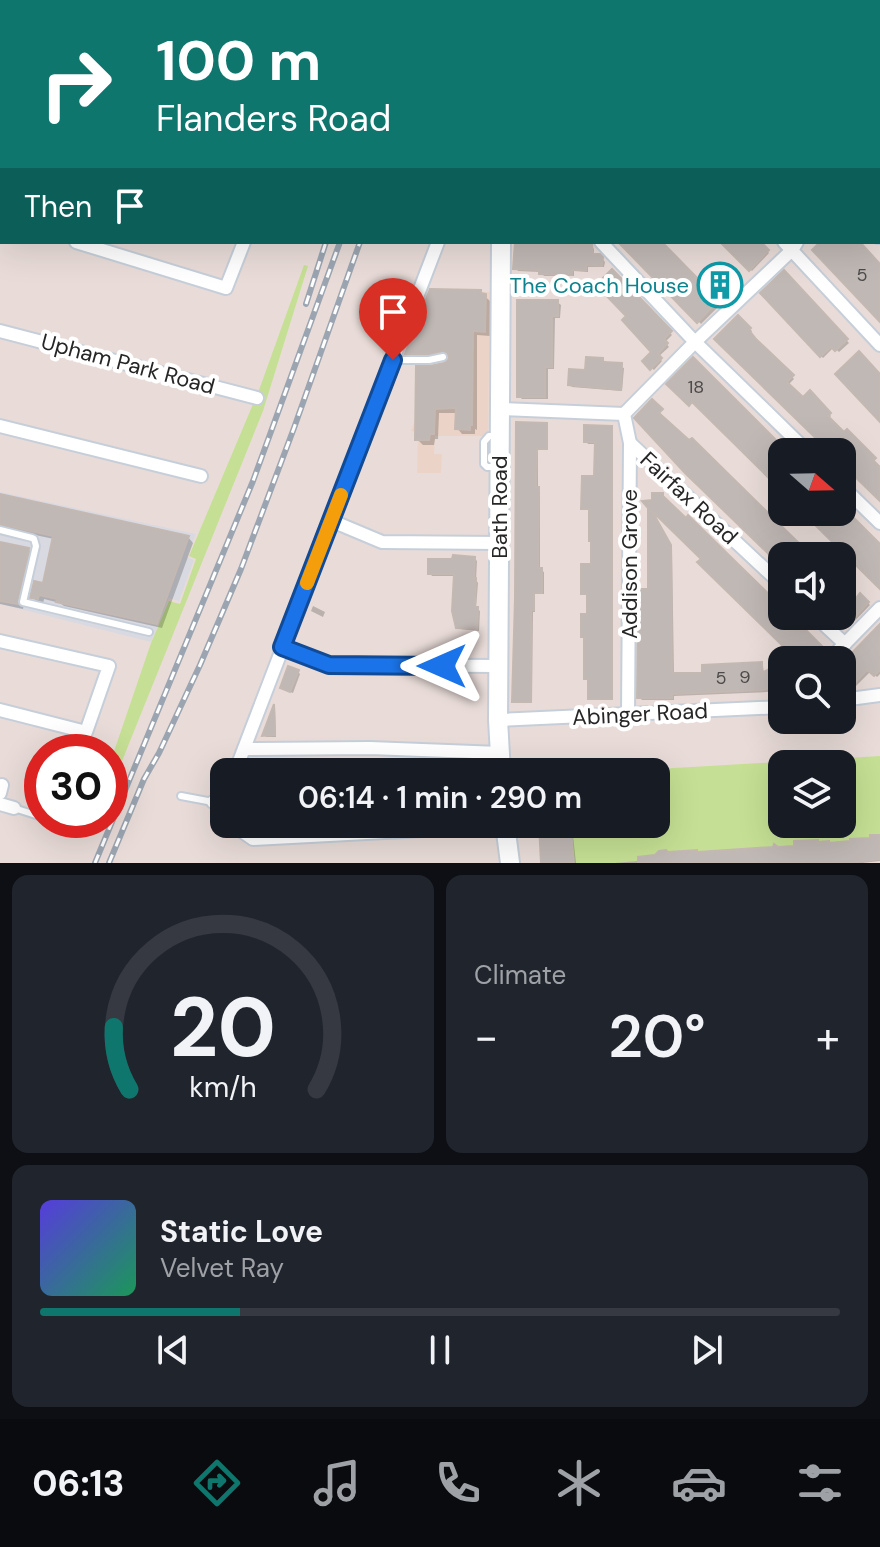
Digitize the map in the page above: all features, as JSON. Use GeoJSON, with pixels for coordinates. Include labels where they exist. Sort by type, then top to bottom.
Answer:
{"type":"FeatureCollection","features":[{"type":"Feature","properties":{"kind":"main road","name":"Bath Road"},"geometry":{"type":"LineString","coordinates":[[500,758],[501,244]]}},
{"type":"Feature","properties":{"kind":"main road"},"geometry":{"type":"LineString","coordinates":[[507,838],[510,863]]}},
{"type":"Feature","properties":{"kind":"street"},"geometry":{"type":"LineString","coordinates":[[83,244],[226,288],[243,244]]}},
{"type":"Feature","properties":{"kind":"street"},"geometry":{"type":"LineString","coordinates":[[240,758],[437,244]]}},
{"type":"Feature","properties":{"kind":"street"},"geometry":{"type":"LineString","coordinates":[[603,244],[695,342],[794,438]]}},
{"type":"Feature","properties":{"kind":"street"},"geometry":{"type":"LineString","coordinates":[[500,409],[624,414],[791,245],[880,345]]}},
{"type":"Feature","properties":{"kind":"street","name":"Upham Park Road"},"geometry":{"type":"LineString","coordinates":[[0,331],[257,398]]}},
{"type":"Feature","properties":{"kind":"street","name":"Addison Grove"},"geometry":{"type":"LineString","coordinates":[[624,414],[630,443],[628,715]]}},
{"type":"Feature","properties":{"kind":"street"},"geometry":{"type":"LineString","coordinates":[[0,426],[201,476]]}},
{"type":"Feature","properties":{"kind":"street","name":"Fairfax Road"},"geometry":{"type":"LineString","coordinates":[[630,443],[768,572]]}},
{"type":"Feature","properties":{"kind":"street"},"geometry":{"type":"LineString","coordinates":[[856,500],[880,523]]}},
{"type":"Feature","properties":{"kind":"street"},"geometry":{"type":"LineString","coordinates":[[332,521],[382,542],[499,543]]}},
{"type":"Feature","properties":{"kind":"street"},"geometry":{"type":"LineString","coordinates":[[830,630],[845,644],[880,608]]}},
{"type":"Feature","properties":{"kind":"street"},"geometry":{"type":"LineString","coordinates":[[0,641],[109,666],[86,732],[0,710]]}},
{"type":"Feature","properties":{"kind":"street"},"geometry":{"type":"LineString","coordinates":[[282,647],[329,665],[499,666]]}},
{"type":"Feature","properties":{"kind":"street"},"geometry":{"type":"LineString","coordinates":[[856,698],[880,695]]}},
{"type":"Feature","properties":{"kind":"street","name":"Abinger Road"},"geometry":{"type":"LineString","coordinates":[[498,720],[768,708]]}},
{"type":"Feature","properties":{"kind":"street"},"geometry":{"type":"LineString","coordinates":[[244,749],[370,748],[500,753]]}},
{"type":"Feature","properties":{"kind":"street"},"geometry":{"type":"LineString","coordinates":[[0,804],[14,808]]}},
{"type":"Feature","properties":{"kind":"street"},"geometry":{"type":"LineString","coordinates":[[252,838],[272,838]]}},
{"type":"Feature","properties":{"kind":"lane"},"geometry":{"type":"LineString","coordinates":[[393,360],[443,357]]}},
{"type":"Feature","properties":{"kind":"lane"},"geometry":{"type":"LineString","coordinates":[[0,530],[35,541],[23,602],[149,632]]}},
{"type":"Feature","properties":{"kind":"lane"},"geometry":{"type":"LineString","coordinates":[[181,796],[210,801]]}},
{"type":"Feature","properties":{"kind":"lane"},"geometry":{"type":"LineString","coordinates":[[14,808],[24,811]]}},
{"type":"Feature","properties":{"kind":"shaded area"},"geometry":{"type":"Polygon","coordinates":[[[424,292],[490,292],[488,436],[435,436],[434,454],[442,454],[441,473],[417,473],[418,433],[411,431],[418,412],[419,365],[399,363],[424,292]]]}},
{"type":"Feature","properties":{"kind":"shaded area"},"geometry":{"type":"Polygon","coordinates":[[[0,492],[196,534],[187,557],[194,560],[179,601],[169,598],[151,642],[0,604],[0,492]]]}},
{"type":"Feature","properties":{"kind":"green space"},"geometry":{"type":"Polygon","coordinates":[[[304,265],[308,266],[263,411],[128,746],[128,734],[120,734],[151,643],[169,601],[180,604],[196,559],[189,556],[259,390],[304,265]]]}},
{"type":"Feature","properties":{"kind":"green space"},"geometry":{"type":"Polygon","coordinates":[[[880,756],[880,843],[791,846],[617,863],[553,863],[552,838],[670,838],[670,768],[768,763],[768,838],[856,838],[856,757],[880,756]]]}},
{"type":"Feature","properties":{"kind":"building"},"geometry":{"type":"Polygon","coordinates":[[[515,244],[592,244],[593,254],[603,257],[602,266],[586,265],[586,270],[572,270],[572,275],[513,269],[515,244]]]}},
{"type":"Feature","properties":{"kind":"building"},"geometry":{"type":"Polygon","coordinates":[[[620,244],[664,244],[708,289],[719,278],[728,287],[697,323],[620,244]]]}},
{"type":"Feature","properties":{"kind":"building"},"geometry":{"type":"Polygon","coordinates":[[[722,244],[763,244],[769,250],[749,271],[722,244]]]}},
{"type":"Feature","properties":{"kind":"building"},"geometry":{"type":"Polygon","coordinates":[[[818,244],[862,244],[880,264],[880,322],[812,250],[818,244]]]}},
{"type":"Feature","properties":{"kind":"building"},"geometry":{"type":"Polygon","coordinates":[[[612,269],[672,331],[664,339],[668,343],[658,354],[662,358],[650,370],[642,361],[651,352],[622,320],[626,316],[598,287],[598,283],[612,269]]]}},
{"type":"Feature","properties":{"kind":"building"},"geometry":{"type":"Polygon","coordinates":[[[784,270],[848,339],[835,351],[831,347],[820,357],[760,293],[784,270]]]}},
{"type":"Feature","properties":{"kind":"building"},"geometry":{"type":"Polygon","coordinates":[[[430,289],[481,290],[486,294],[485,332],[473,331],[470,430],[455,429],[456,408],[435,409],[434,434],[430,434],[429,440],[415,440],[416,366],[444,363],[449,358],[444,351],[405,354],[430,289]]]}},
{"type":"Feature","properties":{"kind":"building"},"geometry":{"type":"Polygon","coordinates":[[[517,300],[558,300],[558,316],[552,316],[552,367],[545,367],[545,397],[517,397],[517,300]]]}},
{"type":"Feature","properties":{"kind":"building"},"geometry":{"type":"Polygon","coordinates":[[[738,315],[751,328],[749,330],[756,339],[794,375],[787,382],[803,397],[810,390],[831,413],[828,416],[844,432],[847,429],[856,438],[816,438],[714,339],[738,315]]]}},
{"type":"Feature","properties":{"kind":"building"},"geometry":{"type":"Polygon","coordinates":[[[859,351],[880,374],[880,422],[835,374],[859,351]]]}},
{"type":"Feature","properties":{"kind":"building"},"geometry":{"type":"Polygon","coordinates":[[[586,357],[622,363],[621,390],[568,385],[569,369],[585,370],[586,357]]]}},
{"type":"Feature","properties":{"kind":"building"},"geometry":{"type":"Polygon","coordinates":[[[693,357],[774,438],[768,438],[768,477],[692,402],[689,406],[666,384],[693,357]]]}},
{"type":"Feature","properties":{"kind":"building"},"geometry":{"type":"Polygon","coordinates":[[[652,399],[663,409],[659,413],[689,440],[692,438],[768,513],[768,526],[781,526],[798,542],[768,542],[768,553],[685,473],[634,418],[652,399]]]}},
{"type":"Feature","properties":{"kind":"building"},"geometry":{"type":"Polygon","coordinates":[[[516,422],[547,423],[547,449],[537,449],[538,568],[542,568],[542,593],[534,593],[534,610],[531,610],[531,702],[512,702],[516,422]]]}},
{"type":"Feature","properties":{"kind":"building"},"geometry":{"type":"Polygon","coordinates":[[[584,425],[612,426],[612,699],[588,699],[588,679],[584,679],[581,614],[587,614],[587,594],[581,594],[581,564],[591,564],[591,541],[589,509],[581,509],[582,476],[594,476],[595,442],[584,442],[584,425]]]}},
{"type":"Feature","properties":{"kind":"building"},"geometry":{"type":"Polygon","coordinates":[[[856,438],[876,458],[873,461],[880,467],[880,501],[856,478],[856,438]]]}},
{"type":"Feature","properties":{"kind":"building"},"geometry":{"type":"Polygon","coordinates":[[[652,493],[663,493],[768,593],[768,630],[806,630],[822,646],[783,646],[697,562],[701,559],[652,511],[671,545],[672,673],[702,673],[702,665],[762,662],[762,673],[768,670],[768,689],[672,694],[672,698],[637,698],[638,589],[648,589],[648,508],[642,501],[652,500],[652,493]]]}},
{"type":"Feature","properties":{"kind":"building"},"geometry":{"type":"Polygon","coordinates":[[[0,494],[189,536],[157,624],[56,602],[57,599],[39,595],[38,599],[30,598],[34,581],[43,583],[53,536],[0,524],[0,494]]]}},
{"type":"Feature","properties":{"kind":"building"},"geometry":{"type":"Polygon","coordinates":[[[856,520],[880,544],[880,589],[856,565],[856,542],[832,542],[816,526],[856,526],[856,520]]]}},
{"type":"Feature","properties":{"kind":"building"},"geometry":{"type":"Polygon","coordinates":[[[0,542],[29,548],[18,604],[0,601],[0,542]]]}},
{"type":"Feature","properties":{"kind":"building"},"geometry":{"type":"Polygon","coordinates":[[[453,555],[475,557],[477,629],[456,628],[452,611],[454,574],[428,574],[428,559],[452,559],[453,555]]]}},
{"type":"Feature","properties":{"kind":"building"},"geometry":{"type":"Polygon","coordinates":[[[860,593],[869,602],[856,616],[856,598],[860,593]]]}},
{"type":"Feature","properties":{"kind":"building"},"geometry":{"type":"Polygon","coordinates":[[[880,624],[880,670],[874,676],[867,670],[856,682],[856,649],[880,624]]]}},
{"type":"Feature","properties":{"kind":"building"},"geometry":{"type":"Polygon","coordinates":[[[288,666],[299,670],[290,692],[280,688],[288,666]]]}},
{"type":"Feature","properties":{"kind":"building"},"geometry":{"type":"Polygon","coordinates":[[[274,704],[275,735],[262,736],[274,704]]]}},
{"type":"Feature","properties":{"kind":"building"},"geometry":{"type":"Polygon","coordinates":[[[870,835],[880,835],[880,859],[849,863],[638,863],[638,857],[666,850],[697,852],[773,847],[774,844],[778,847],[794,846],[794,841],[829,843],[870,838],[870,835]]]}},
{"type":"Feature","properties":{"kind":"building"},"geometry":{"type":"Polygon","coordinates":[[[540,838],[572,838],[574,863],[541,863],[540,838]]]}},
{"type":"Feature","properties":{"kind":"railway"},"geometry":{"type":"LineString","coordinates":[[306,304],[325,244]]}},
{"type":"Feature","properties":{"kind":"railway"},"geometry":{"type":"LineString","coordinates":[[95,863],[253,481],[339,244]]}},
{"type":"Feature","properties":{"kind":"railway"},"geometry":{"type":"LineString","coordinates":[[109,863],[144,779],[200,665],[241,569],[359,244]]}},
{"type":"Feature","properties":{"kind":"slow traffic"},"geometry":{"type":"LineString","coordinates":[[307,583],[341,495]]}},
{"type":"Feature","properties":{"kind":"place","name":"The Coach House"},"geometry":{"type":"Point","coordinates":[720,285]}},
{"type":"Feature","properties":{"kind":"route"},"geometry":{"type":"LineString","coordinates":[[393,360],[282,647],[329,665],[442,666]]}}]}
